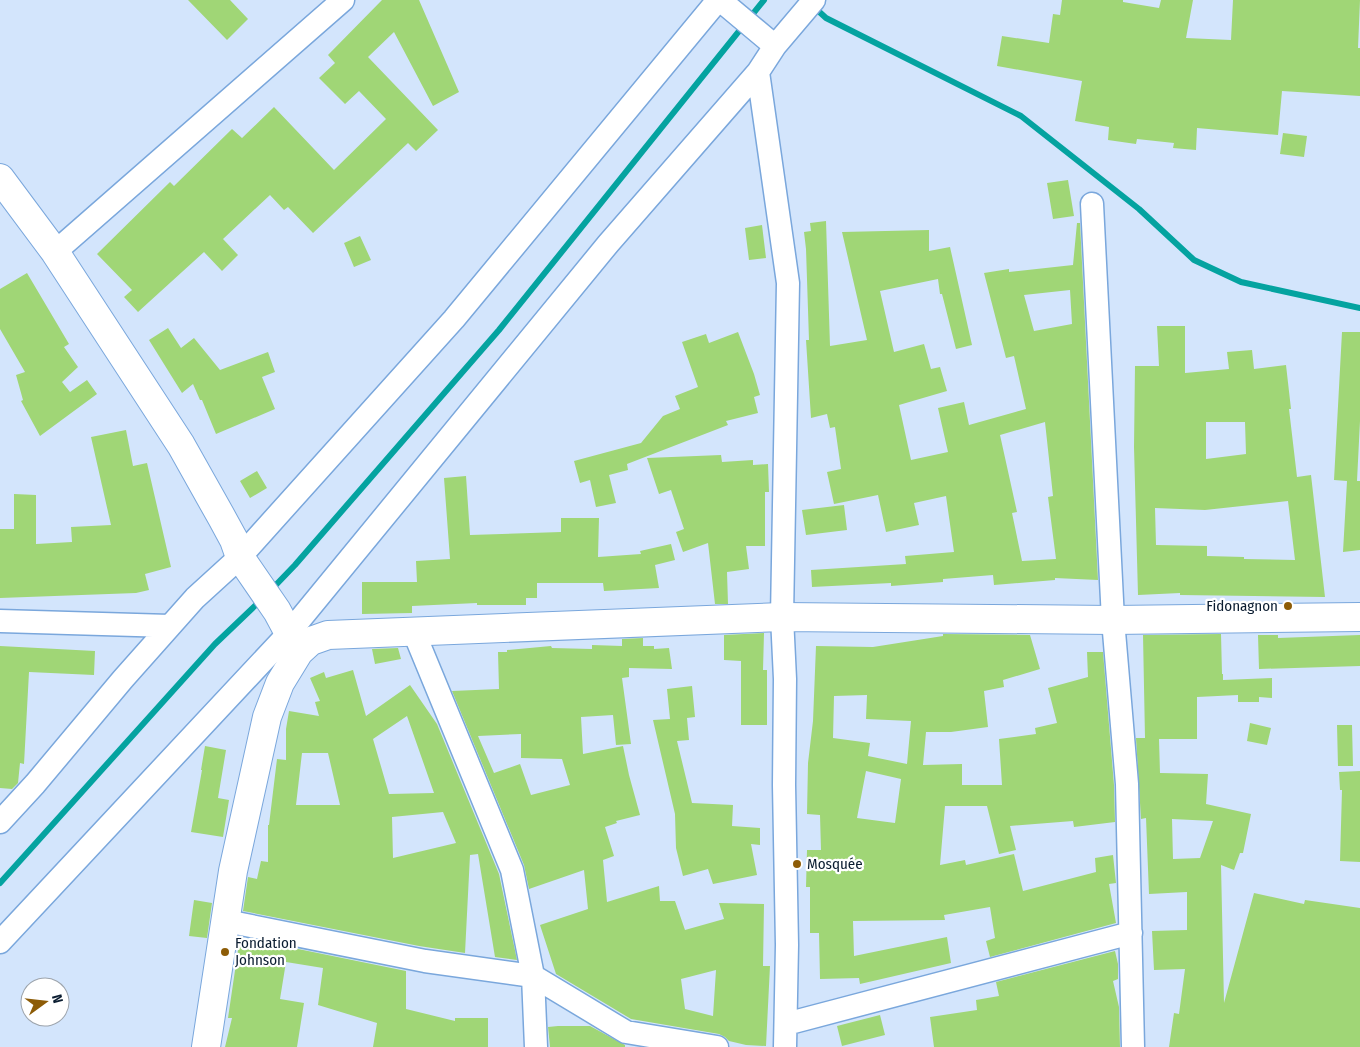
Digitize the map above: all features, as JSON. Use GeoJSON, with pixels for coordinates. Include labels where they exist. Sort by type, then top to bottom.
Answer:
{"type":"FeatureCollection","features":[{"type":"Feature","properties":{"kind":"street"},"geometry":{"type":"LineString","coordinates":[[55,252],[328,5]]}},
{"type":"Feature","properties":{"kind":"street"},"geometry":{"type":"LineString","coordinates":[[0,822],[195,598],[240,557],[454,319],[725,5],[767,40]]}},
{"type":"Feature","properties":{"kind":"street"},"geometry":{"type":"LineString","coordinates":[[785,1047],[787,945],[784,785],[785,680],[782,617],[788,283],[758,72],[767,40],[810,6]]}},
{"type":"Feature","properties":{"kind":"street"},"geometry":{"type":"LineString","coordinates":[[0,942],[288,632],[608,244],[758,72]]}},
{"type":"Feature","properties":{"kind":"street"},"geometry":{"type":"LineString","coordinates":[[0,178],[55,252],[181,445],[234,540],[240,557],[288,632],[311,641],[328,635],[413,630],[782,617],[1114,620],[1360,617]]}},
{"type":"Feature","properties":{"kind":"street"},"geometry":{"type":"LineString","coordinates":[[1092,204],[1114,620],[1127,784],[1133,1047]]}},
{"type":"Feature","properties":{"kind":"street"},"geometry":{"type":"LineString","coordinates":[[0,621],[170,626]]}},
{"type":"Feature","properties":{"kind":"street"},"geometry":{"type":"LineString","coordinates":[[413,630],[512,870],[533,976],[536,1047]]}},
{"type":"Feature","properties":{"kind":"street"},"geometry":{"type":"LineString","coordinates":[[206,1047],[233,871],[267,718],[280,683],[288,632]]}},
{"type":"Feature","properties":{"kind":"street"},"geometry":{"type":"LineString","coordinates":[[226,920],[425,961],[533,976],[626,1032],[717,1047]]}},
{"type":"Feature","properties":{"kind":"street"},"geometry":{"type":"LineString","coordinates":[[786,1024],[1131,933]]}},
{"type":"Feature","properties":{"kind":"building"},"geometry":{"type":"Polygon","coordinates":[[[188,0],[230,0],[248,19],[227,40],[188,0]]]}},
{"type":"Feature","properties":{"kind":"building"},"geometry":{"type":"Polygon","coordinates":[[[382,0],[419,0],[459,92],[433,106],[394,32],[368,57],[438,130],[416,151],[408,143],[313,233],[288,207],[284,210],[270,195],[223,239],[238,255],[222,271],[204,252],[138,312],[124,297],[132,290],[97,254],[170,182],[174,186],[232,129],[242,138],[274,107],[334,170],[386,119],[359,91],[345,104],[319,78],[335,63],[328,55],[382,0]]]}},
{"type":"Feature","properties":{"kind":"building"},"geometry":{"type":"Polygon","coordinates":[[[1062,0],[1123,0],[1123,2],[1159,8],[1161,0],[1193,0],[1186,38],[1231,40],[1233,0],[1360,0],[1358,48],[1360,48],[1360,96],[1282,91],[1278,135],[1197,128],[1196,150],[1173,148],[1174,143],[1137,139],[1136,144],[1108,140],[1109,127],[1075,121],[1082,81],[997,66],[1002,36],[1049,43],[1053,14],[1060,15],[1062,0]]]}},
{"type":"Feature","properties":{"kind":"building"},"geometry":{"type":"Polygon","coordinates":[[[1283,133],[1307,136],[1304,157],[1280,154],[1283,133]]]}},
{"type":"Feature","properties":{"kind":"building"},"geometry":{"type":"Polygon","coordinates":[[[1068,180],[1074,216],[1053,219],[1047,183],[1068,180]]]}},
{"type":"Feature","properties":{"kind":"building"},"geometry":{"type":"Polygon","coordinates":[[[826,221],[830,346],[867,340],[842,232],[929,230],[929,251],[950,247],[972,345],[956,349],[942,294],[940,294],[938,279],[880,291],[894,352],[924,344],[931,369],[940,367],[947,391],[899,405],[911,460],[948,452],[938,408],[964,402],[969,425],[1026,409],[1014,356],[1006,358],[984,273],[1009,269],[1009,272],[1073,265],[1077,223],[1080,223],[1098,580],[1055,578],[1055,580],[994,585],[993,575],[943,579],[943,582],[891,586],[891,583],[812,587],[811,570],[906,564],[905,556],[954,552],[946,496],[914,503],[919,525],[886,532],[878,495],[834,504],[827,472],[841,469],[835,427],[830,428],[827,414],[811,418],[806,340],[809,340],[804,232],[811,231],[810,223],[826,221]],[[1070,290],[1024,295],[1034,331],[1072,324],[1070,290]],[[1045,422],[1000,435],[1017,512],[1012,513],[1022,561],[1056,559],[1048,497],[1053,496],[1045,422]]]}},
{"type":"Feature","properties":{"kind":"building"},"geometry":{"type":"Polygon","coordinates":[[[762,225],[766,258],[749,260],[745,228],[762,225]]]}},
{"type":"Feature","properties":{"kind":"building"},"geometry":{"type":"Polygon","coordinates":[[[360,236],[371,260],[354,267],[344,243],[360,236]]]}},
{"type":"Feature","properties":{"kind":"building"},"geometry":{"type":"Polygon","coordinates":[[[27,273],[69,344],[64,347],[78,367],[62,382],[70,392],[87,380],[97,394],[40,436],[21,401],[23,400],[16,375],[25,372],[0,329],[0,289],[27,273]]]}},
{"type":"Feature","properties":{"kind":"building"},"geometry":{"type":"Polygon","coordinates":[[[1157,326],[1185,326],[1185,373],[1229,369],[1227,352],[1252,350],[1254,369],[1286,365],[1297,477],[1311,475],[1325,597],[1180,595],[1180,593],[1138,595],[1134,447],[1135,366],[1159,366],[1157,326]],[[1206,422],[1206,459],[1246,454],[1245,422],[1206,422]],[[1288,501],[1205,510],[1155,508],[1156,545],[1207,546],[1207,556],[1295,560],[1288,501]]]}},
{"type":"Feature","properties":{"kind":"building"},"geometry":{"type":"Polygon","coordinates":[[[168,328],[181,348],[194,338],[220,370],[268,352],[275,372],[262,377],[275,409],[216,434],[193,384],[182,393],[149,340],[168,328]]]}},
{"type":"Feature","properties":{"kind":"building"},"geometry":{"type":"Polygon","coordinates":[[[738,332],[760,395],[754,397],[758,413],[726,421],[728,425],[627,464],[628,470],[609,475],[616,503],[596,507],[590,480],[580,483],[574,461],[641,443],[663,416],[680,409],[675,396],[698,387],[682,342],[706,334],[709,343],[738,332]]]}},
{"type":"Feature","properties":{"kind":"building"},"geometry":{"type":"Polygon","coordinates":[[[1342,332],[1360,332],[1360,421],[1357,481],[1360,481],[1360,550],[1343,552],[1347,481],[1334,480],[1342,332]]]}},
{"type":"Feature","properties":{"kind":"building"},"geometry":{"type":"Polygon","coordinates":[[[126,430],[133,466],[147,463],[171,567],[145,574],[149,590],[136,593],[0,598],[0,529],[14,529],[14,494],[36,495],[36,544],[72,542],[71,527],[111,525],[91,437],[126,430]]]}},
{"type":"Feature","properties":{"kind":"building"},"geometry":{"type":"Polygon","coordinates":[[[721,455],[722,462],[753,460],[753,465],[768,464],[769,492],[765,492],[765,546],[746,546],[749,569],[727,572],[728,604],[715,604],[708,543],[683,552],[676,532],[684,529],[671,490],[659,494],[647,458],[721,455]]]}},
{"type":"Feature","properties":{"kind":"building"},"geometry":{"type":"Polygon","coordinates":[[[257,471],[267,488],[250,498],[240,481],[257,471]]]}},
{"type":"Feature","properties":{"kind":"building"},"geometry":{"type":"Polygon","coordinates":[[[466,476],[470,535],[561,532],[561,518],[599,518],[598,557],[641,554],[640,551],[671,544],[675,560],[655,565],[659,588],[604,591],[603,583],[537,583],[537,598],[526,598],[526,605],[477,605],[477,603],[412,606],[412,613],[362,614],[362,582],[417,582],[416,561],[450,559],[444,478],[466,476]]]}},
{"type":"Feature","properties":{"kind":"building"},"geometry":{"type":"Polygon","coordinates":[[[844,505],[847,530],[806,535],[802,510],[844,505]]]}},
{"type":"Feature","properties":{"kind":"building"},"geometry":{"type":"Polygon","coordinates":[[[764,633],[763,670],[767,670],[767,725],[741,725],[741,661],[724,660],[724,635],[764,633]]]}},
{"type":"Feature","properties":{"kind":"building"},"geometry":{"type":"Polygon","coordinates":[[[943,634],[1030,635],[1040,669],[1003,680],[1004,687],[984,691],[988,727],[951,732],[926,732],[923,765],[962,764],[962,785],[1002,785],[999,739],[1036,734],[1035,728],[1057,723],[1048,688],[1088,677],[1087,652],[1103,652],[1114,785],[1115,822],[1074,827],[1073,821],[1010,826],[1016,850],[999,854],[987,806],[945,806],[940,865],[965,860],[966,865],[1014,854],[1023,891],[1096,872],[1095,858],[1113,855],[1116,883],[1109,884],[1116,923],[990,957],[986,941],[995,938],[990,907],[944,915],[945,920],[853,921],[854,956],[947,937],[951,963],[860,984],[859,978],[820,979],[819,933],[810,933],[810,887],[806,887],[807,850],[821,850],[820,815],[807,814],[808,763],[813,721],[816,646],[873,647],[943,636],[943,634]],[[867,695],[834,696],[833,738],[870,743],[868,756],[907,764],[911,721],[866,719],[867,695]],[[866,771],[857,818],[895,823],[901,779],[866,771]]]}},
{"type":"Feature","properties":{"kind":"building"},"geometry":{"type":"Polygon","coordinates":[[[1221,634],[1223,680],[1272,678],[1272,698],[1259,697],[1259,702],[1238,702],[1238,695],[1197,697],[1197,739],[1159,739],[1160,773],[1208,774],[1206,804],[1251,814],[1243,853],[1240,853],[1234,870],[1221,865],[1224,1003],[1254,893],[1304,904],[1305,900],[1360,908],[1360,1047],[1169,1047],[1174,1013],[1179,1014],[1185,969],[1154,970],[1152,931],[1187,930],[1187,892],[1149,894],[1146,818],[1141,819],[1136,738],[1145,738],[1143,635],[1221,634]],[[1172,819],[1173,859],[1200,858],[1213,821],[1172,819]]]}},
{"type":"Feature","properties":{"kind":"building"},"geometry":{"type":"Polygon","coordinates":[[[1258,635],[1278,635],[1278,638],[1360,635],[1360,666],[1259,669],[1258,635]]]}},
{"type":"Feature","properties":{"kind":"building"},"geometry":{"type":"Polygon","coordinates":[[[643,638],[643,646],[654,646],[654,649],[669,648],[672,669],[629,668],[629,677],[622,678],[631,744],[616,745],[613,715],[581,717],[583,754],[623,746],[640,815],[616,821],[617,823],[605,827],[614,856],[603,860],[607,902],[659,886],[660,901],[675,901],[685,930],[724,919],[719,903],[764,904],[763,966],[770,966],[766,1046],[746,1045],[729,1041],[719,1034],[631,1019],[556,974],[540,925],[588,909],[584,870],[529,889],[524,865],[452,691],[499,689],[498,652],[551,646],[552,648],[592,649],[592,645],[622,646],[622,639],[643,638]],[[521,734],[478,736],[494,773],[520,764],[531,795],[570,785],[562,759],[521,758],[521,734]],[[716,970],[681,979],[685,1009],[713,1016],[716,970]]]}},
{"type":"Feature","properties":{"kind":"building"},"geometry":{"type":"Polygon","coordinates":[[[0,646],[95,651],[94,675],[29,672],[24,764],[20,763],[18,783],[12,789],[0,788],[0,646]]]}},
{"type":"Feature","properties":{"kind":"building"},"geometry":{"type":"Polygon","coordinates":[[[398,648],[401,659],[375,664],[372,649],[398,648]]]}},
{"type":"Feature","properties":{"kind":"building"},"geometry":{"type":"Polygon","coordinates":[[[353,670],[366,716],[410,685],[437,724],[499,874],[517,960],[495,957],[478,854],[470,855],[465,953],[419,946],[243,911],[248,877],[257,879],[261,861],[268,862],[268,825],[277,759],[286,760],[286,729],[289,711],[319,716],[315,702],[320,701],[310,678],[324,672],[326,678],[353,670]],[[407,716],[373,739],[389,794],[434,793],[407,716]],[[302,753],[296,805],[340,805],[328,753],[302,753]],[[443,812],[392,817],[393,858],[456,843],[443,812]]]}},
{"type":"Feature","properties":{"kind":"building"},"geometry":{"type":"Polygon","coordinates":[[[692,686],[695,717],[687,718],[689,740],[677,741],[692,803],[733,805],[732,826],[760,828],[760,845],[751,844],[757,875],[713,884],[708,869],[683,876],[676,848],[675,814],[653,720],[670,719],[667,689],[692,686]]]}},
{"type":"Feature","properties":{"kind":"building"},"geometry":{"type":"Polygon","coordinates":[[[1250,723],[1271,728],[1267,745],[1247,741],[1250,723]]]}},
{"type":"Feature","properties":{"kind":"building"},"geometry":{"type":"Polygon","coordinates":[[[1337,725],[1352,725],[1353,766],[1338,766],[1337,725]]]}},
{"type":"Feature","properties":{"kind":"building"},"geometry":{"type":"Polygon","coordinates":[[[205,746],[226,750],[218,798],[229,800],[223,837],[191,832],[205,746]]]}},
{"type":"Feature","properties":{"kind":"building"},"geometry":{"type":"Polygon","coordinates":[[[1360,771],[1360,862],[1340,861],[1342,790],[1340,790],[1339,772],[1360,771]]]}},
{"type":"Feature","properties":{"kind":"building"},"geometry":{"type":"Polygon","coordinates":[[[194,900],[212,903],[207,938],[189,936],[194,900]]]}},
{"type":"Feature","properties":{"kind":"building"},"geometry":{"type":"Polygon","coordinates":[[[239,937],[406,971],[406,1009],[455,1021],[455,1018],[488,1018],[488,1047],[373,1047],[377,1023],[318,1005],[323,968],[286,962],[280,999],[304,1003],[297,1047],[225,1047],[232,1018],[228,1018],[239,937]]]}},
{"type":"Feature","properties":{"kind":"building"},"geometry":{"type":"Polygon","coordinates":[[[1115,951],[1118,964],[1118,979],[1113,981],[1119,1007],[1120,1047],[934,1047],[930,1017],[977,1010],[976,1000],[999,996],[996,982],[1115,951]]]}},
{"type":"Feature","properties":{"kind":"building"},"geometry":{"type":"Polygon","coordinates":[[[880,1015],[885,1035],[842,1046],[837,1026],[880,1015]]]}},
{"type":"Feature","properties":{"kind":"building"},"geometry":{"type":"Polygon","coordinates":[[[590,1026],[625,1045],[625,1047],[550,1047],[548,1027],[590,1026]]]}},
{"type":"Feature","properties":{"kind":"waterway"},"geometry":{"type":"LineString","coordinates":[[271,590],[295,565],[499,330],[764,0]]}},
{"type":"Feature","properties":{"kind":"waterway"},"geometry":{"type":"LineString","coordinates":[[814,7],[826,18],[1021,116],[1139,209],[1194,260],[1241,282],[1360,308]]}},
{"type":"Feature","properties":{"kind":"waterway"},"geometry":{"type":"LineString","coordinates":[[0,883],[215,644],[261,600]]}},
{"type":"Feature","properties":{"kind":"place","name":"Fidonagnon"},"geometry":{"type":"Point","coordinates":[1288,606]}},
{"type":"Feature","properties":{"kind":"place","name":"Mosquée"},"geometry":{"type":"Point","coordinates":[797,864]}},
{"type":"Feature","properties":{"kind":"place","name":"Fondation Johnson"},"geometry":{"type":"Point","coordinates":[225,952]}}]}
